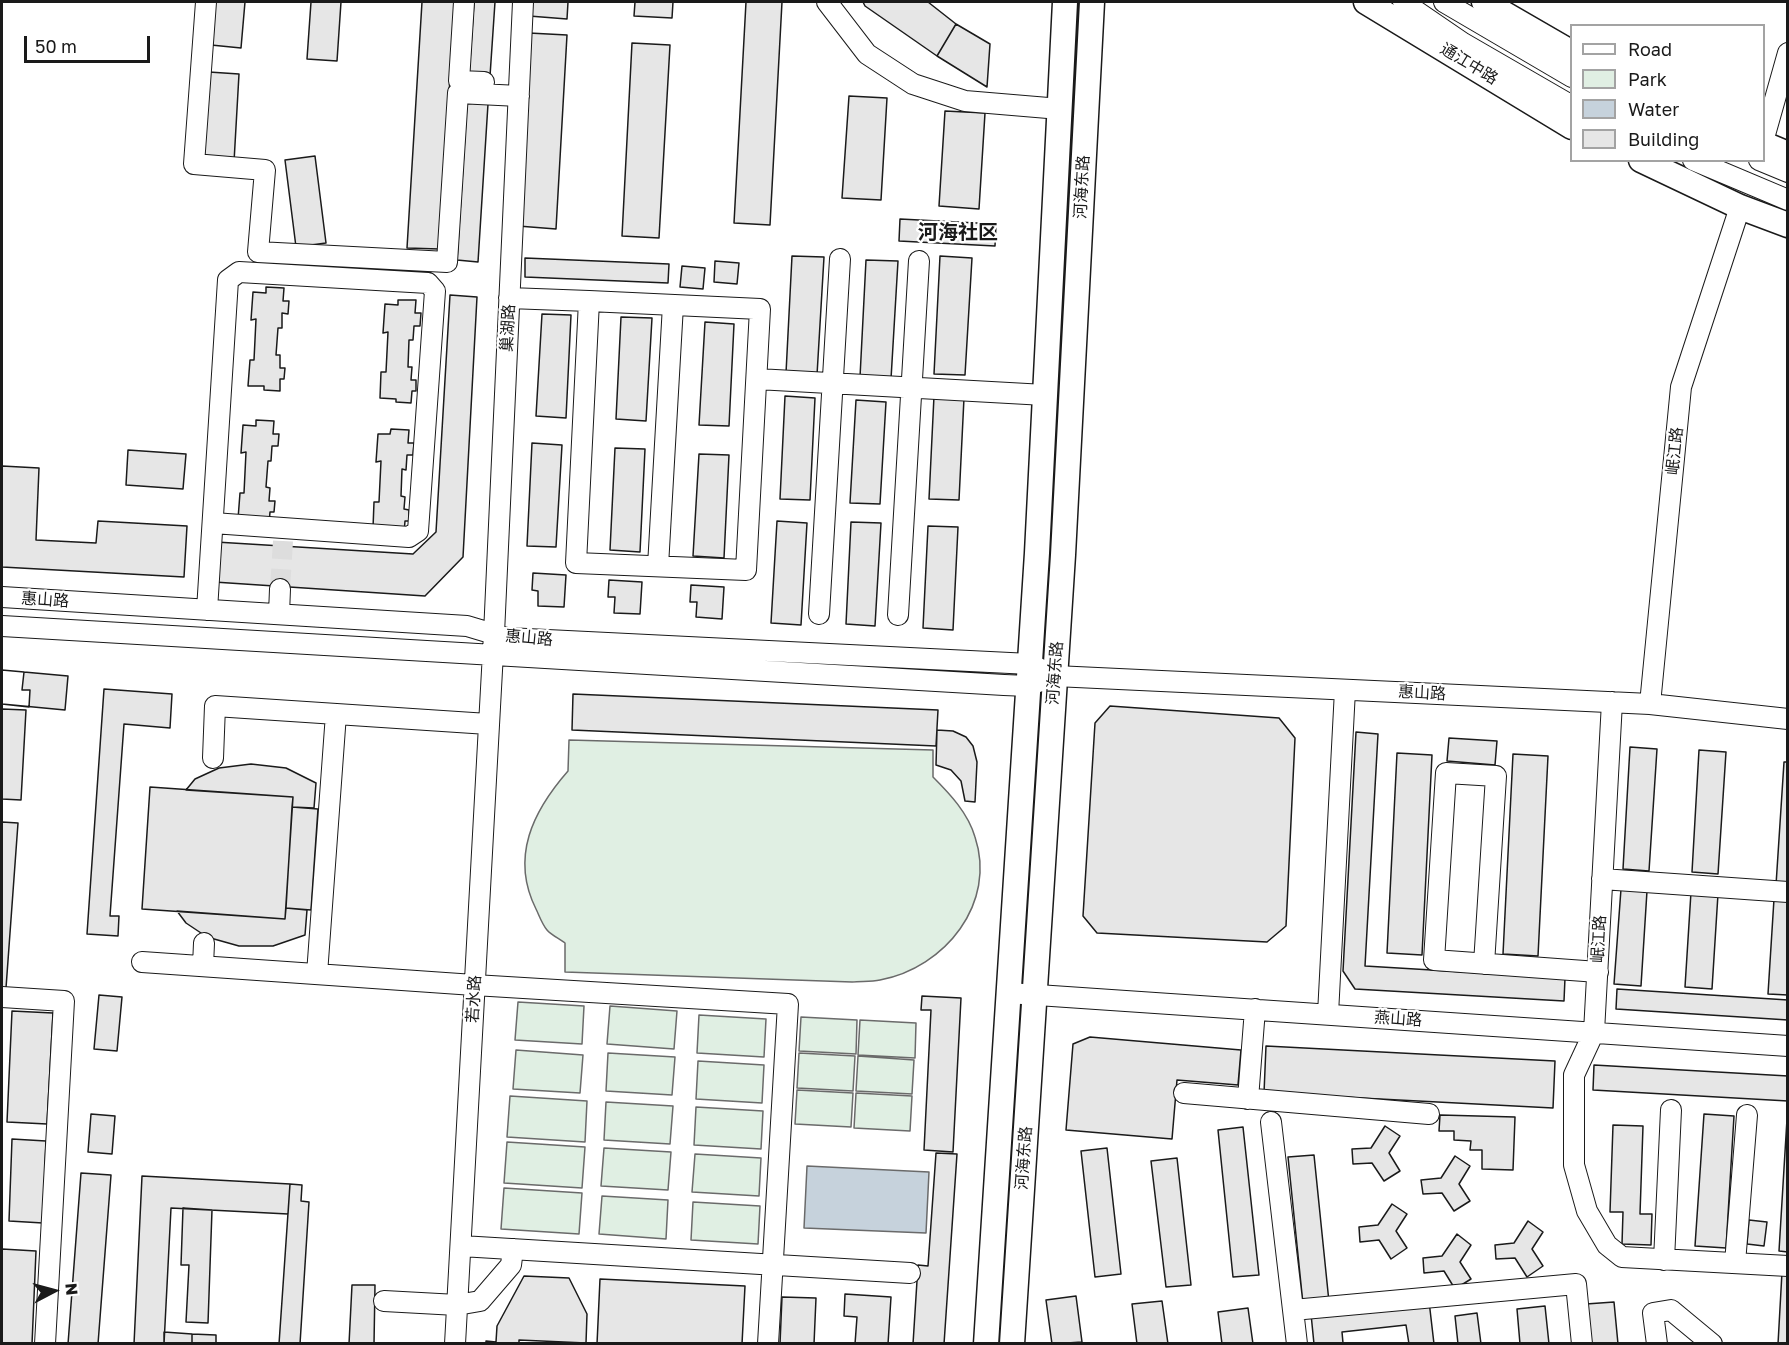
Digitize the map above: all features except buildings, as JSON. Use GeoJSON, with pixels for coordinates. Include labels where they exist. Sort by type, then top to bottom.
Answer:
{"type":"FeatureCollection","features":[{"type":"Feature","properties":{"kind":"main road","name":"河海东路"},"geometry":{"type":"LineString","coordinates":[[986,1344],[1029,675],[1065,2]]}},
{"type":"Feature","properties":{"kind":"main road","name":"河海东路"},"geometry":{"type":"LineString","coordinates":[[1012,1344],[1055,676],[1092,2]]}},
{"type":"Feature","properties":{"kind":"main road","name":"通江中路"},"geometry":{"type":"LineString","coordinates":[[1366,2],[1570,126]]}},
{"type":"Feature","properties":{"kind":"main road"},"geometry":{"type":"LineString","coordinates":[[1484,2],[1570,51]]}},
{"type":"Feature","properties":{"kind":"main road"},"geometry":{"type":"LineString","coordinates":[[1765,144],[1788,154]]}},
{"type":"Feature","properties":{"kind":"main road"},"geometry":{"type":"LineString","coordinates":[[1645,162],[1740,207],[1788,225]]}},
{"type":"Feature","properties":{"kind":"street"},"geometry":{"type":"LineString","coordinates":[[206,2],[194,164],[265,170],[258,252],[447,262],[458,93],[519,90]]}},
{"type":"Feature","properties":{"kind":"street"},"geometry":{"type":"LineString","coordinates":[[464,2],[459,81],[519,90]]}},
{"type":"Feature","properties":{"kind":"street","name":"巢湖路"},"geometry":{"type":"LineString","coordinates":[[493,655],[523,2]]}},
{"type":"Feature","properties":{"kind":"street"},"geometry":{"type":"LineString","coordinates":[[827,2],[867,54],[913,84],[965,101],[1060,110]]}},
{"type":"Feature","properties":{"kind":"street"},"geometry":{"type":"LineString","coordinates":[[1403,2],[1463,43],[1570,105]]}},
{"type":"Feature","properties":{"kind":"street"},"geometry":{"type":"LineString","coordinates":[[1444,2],[1507,15]]}},
{"type":"Feature","properties":{"kind":"street"},"geometry":{"type":"LineString","coordinates":[[1444,2],[1570,76]]}},
{"type":"Feature","properties":{"kind":"street"},"geometry":{"type":"LineString","coordinates":[[1765,134],[1788,53]]}},
{"type":"Feature","properties":{"kind":"street"},"geometry":{"type":"LineString","coordinates":[[1698,162],[1788,200]]}},
{"type":"Feature","properties":{"kind":"street"},"geometry":{"type":"LineString","coordinates":[[1764,162],[1788,172]]}},
{"type":"Feature","properties":{"kind":"street","name":"岷江路"},"geometry":{"type":"LineString","coordinates":[[1650,704],[1682,387],[1740,207]]}},
{"type":"Feature","properties":{"kind":"street"},"geometry":{"type":"LineString","coordinates":[[819,614],[840,259]]}},
{"type":"Feature","properties":{"kind":"street"},"geometry":{"type":"LineString","coordinates":[[898,615],[919,261]]}},
{"type":"Feature","properties":{"kind":"street"},"geometry":{"type":"LineString","coordinates":[[207,610],[228,280],[239,272],[428,283],[435,291],[418,531],[409,537],[283,535],[213,523]]}},
{"type":"Feature","properties":{"kind":"street"},"geometry":{"type":"LineString","coordinates":[[509,298],[589,301],[760,309],[746,570],[576,563],[589,301]]}},
{"type":"Feature","properties":{"kind":"street"},"geometry":{"type":"LineString","coordinates":[[658,566],[673,305]]}},
{"type":"Feature","properties":{"kind":"street"},"geometry":{"type":"LineString","coordinates":[[757,379],[1045,395]]}},
{"type":"Feature","properties":{"kind":"street"},"geometry":{"type":"LineString","coordinates":[[279,614],[280,589]]}},
{"type":"Feature","properties":{"kind":"street","name":"惠山路"},"geometry":{"type":"LineString","coordinates":[[2,597],[467,626],[507,638],[1029,675],[1650,704],[1788,719]]}},
{"type":"Feature","properties":{"kind":"street","name":"惠山路"},"geometry":{"type":"LineString","coordinates":[[2,626],[1004,686],[1029,675]]}},
{"type":"Feature","properties":{"kind":"street","name":"若水路"},"geometry":{"type":"LineString","coordinates":[[455,1344],[493,655]]}},
{"type":"Feature","properties":{"kind":"street"},"geometry":{"type":"LineString","coordinates":[[1328,1014],[1345,690]]}},
{"type":"Feature","properties":{"kind":"street","name":"岷江路"},"geometry":{"type":"LineString","coordinates":[[1594,1032],[1612,702]]}},
{"type":"Feature","properties":{"kind":"street"},"geometry":{"type":"LineString","coordinates":[[213,758],[215,706],[488,724]]}},
{"type":"Feature","properties":{"kind":"street"},"geometry":{"type":"LineString","coordinates":[[317,974],[336,714]]}},
{"type":"Feature","properties":{"kind":"street"},"geometry":{"type":"LineString","coordinates":[[1484,964],[1496,776],[1446,773],[1434,960],[1484,964],[1598,972]]}},
{"type":"Feature","properties":{"kind":"street"},"geometry":{"type":"LineString","coordinates":[[1602,879],[1788,892]]}},
{"type":"Feature","properties":{"kind":"street"},"geometry":{"type":"LineString","coordinates":[[202,966],[204,943]]}},
{"type":"Feature","properties":{"kind":"street"},"geometry":{"type":"LineString","coordinates":[[142,962],[788,1004],[768,1344]]}},
{"type":"Feature","properties":{"kind":"street","name":"燕山路"},"geometry":{"type":"LineString","coordinates":[[1008,993],[1788,1046]]}},
{"type":"Feature","properties":{"kind":"street"},"geometry":{"type":"LineString","coordinates":[[2,997],[64,1001],[45,1344]]}},
{"type":"Feature","properties":{"kind":"street"},"geometry":{"type":"LineString","coordinates":[[1248,1099],[1255,1009]]}},
{"type":"Feature","properties":{"kind":"street"},"geometry":{"type":"LineString","coordinates":[[1594,1032],[1574,1075],[1574,1165],[1587,1211],[1607,1245],[1622,1257],[1788,1266]]}},
{"type":"Feature","properties":{"kind":"street"},"geometry":{"type":"LineString","coordinates":[[1184,1093],[1428,1114]]}},
{"type":"Feature","properties":{"kind":"street"},"geometry":{"type":"LineString","coordinates":[[1664,1260],[1671,1110]]}},
{"type":"Feature","properties":{"kind":"street"},"geometry":{"type":"LineString","coordinates":[[1735,1263],[1747,1115]]}},
{"type":"Feature","properties":{"kind":"street"},"geometry":{"type":"LineString","coordinates":[[1272,1122],[1298,1344]]}},
{"type":"Feature","properties":{"kind":"street"},"geometry":{"type":"LineString","coordinates":[[461,1246],[910,1273]]}},
{"type":"Feature","properties":{"kind":"street"},"geometry":{"type":"LineString","coordinates":[[384,1301],[457,1305],[480,1301],[511,1265],[513,1250]]}},
{"type":"Feature","properties":{"kind":"street"},"geometry":{"type":"LineString","coordinates":[[1293,1310],[1576,1284],[1582,1344]]}},
{"type":"Feature","properties":{"kind":"street"},"geometry":{"type":"LineString","coordinates":[[1657,1344],[1653,1312],[1671,1310],[1712,1344]]}},
{"type":"Feature","properties":{"kind":"green space"},"geometry":{"type":"Polygon","coordinates":[[[569,740],[933,750],[933,777],[963,812],[975,837],[980,862],[979,886],[972,908],[960,929],[944,947],[925,962],[904,973],[877,981],[565,972],[565,943],[547,930],[536,909],[528,890],[525,853],[536,819],[545,802],[568,771],[569,740]]]}},
{"type":"Feature","properties":{"kind":"green space"},"geometry":{"type":"Polygon","coordinates":[[[518,1002],[584,1006],[582,1044],[515,1040],[518,1002]]]}},
{"type":"Feature","properties":{"kind":"green space"},"geometry":{"type":"Polygon","coordinates":[[[610,1006],[677,1011],[674,1049],[607,1044],[610,1006]]]}},
{"type":"Feature","properties":{"kind":"green space"},"geometry":{"type":"Polygon","coordinates":[[[699,1015],[766,1019],[764,1057],[697,1053],[699,1015]]]}},
{"type":"Feature","properties":{"kind":"green space"},"geometry":{"type":"Polygon","coordinates":[[[801,1017],[857,1020],[856,1054],[799,1051],[801,1017]]]}},
{"type":"Feature","properties":{"kind":"green space"},"geometry":{"type":"Polygon","coordinates":[[[860,1020],[916,1023],[915,1058],[858,1055],[860,1020]]]}},
{"type":"Feature","properties":{"kind":"green space"},"geometry":{"type":"Polygon","coordinates":[[[516,1050],[583,1055],[580,1093],[513,1089],[516,1050]]]}},
{"type":"Feature","properties":{"kind":"green space"},"geometry":{"type":"Polygon","coordinates":[[[608,1053],[675,1057],[672,1095],[606,1091],[608,1053]]]}},
{"type":"Feature","properties":{"kind":"green space"},"geometry":{"type":"Polygon","coordinates":[[[799,1053],[855,1056],[853,1091],[797,1088],[799,1053]]]}},
{"type":"Feature","properties":{"kind":"green space"},"geometry":{"type":"Polygon","coordinates":[[[858,1056],[914,1060],[912,1094],[856,1091],[858,1056]]]}},
{"type":"Feature","properties":{"kind":"green space"},"geometry":{"type":"Polygon","coordinates":[[[698,1061],[764,1065],[762,1103],[696,1099],[698,1061]]]}},
{"type":"Feature","properties":{"kind":"green space"},"geometry":{"type":"Polygon","coordinates":[[[797,1090],[853,1093],[851,1127],[795,1124],[797,1090]]]}},
{"type":"Feature","properties":{"kind":"green space"},"geometry":{"type":"Polygon","coordinates":[[[856,1093],[912,1096],[910,1131],[854,1128],[856,1093]]]}},
{"type":"Feature","properties":{"kind":"green space"},"geometry":{"type":"Polygon","coordinates":[[[510,1096],[587,1101],[585,1142],[507,1137],[510,1096]]]}},
{"type":"Feature","properties":{"kind":"green space"},"geometry":{"type":"Polygon","coordinates":[[[606,1102],[673,1106],[670,1144],[604,1140],[606,1102]]]}},
{"type":"Feature","properties":{"kind":"green space"},"geometry":{"type":"Polygon","coordinates":[[[696,1107],[763,1111],[761,1149],[694,1145],[696,1107]]]}},
{"type":"Feature","properties":{"kind":"green space"},"geometry":{"type":"Polygon","coordinates":[[[507,1142],[585,1147],[582,1188],[504,1183],[507,1142]]]}},
{"type":"Feature","properties":{"kind":"green space"},"geometry":{"type":"Polygon","coordinates":[[[604,1148],[671,1152],[668,1190],[601,1186],[604,1148]]]}},
{"type":"Feature","properties":{"kind":"green space"},"geometry":{"type":"Polygon","coordinates":[[[695,1154],[761,1158],[759,1196],[692,1192],[695,1154]]]}},
{"type":"Feature","properties":{"kind":"green space"},"geometry":{"type":"Polygon","coordinates":[[[504,1188],[582,1193],[579,1234],[501,1229],[504,1188]]]}},
{"type":"Feature","properties":{"kind":"green space"},"geometry":{"type":"Polygon","coordinates":[[[602,1196],[668,1200],[666,1239],[599,1234],[602,1196]]]}},
{"type":"Feature","properties":{"kind":"green space"},"geometry":{"type":"Polygon","coordinates":[[[693,1202],[760,1206],[758,1244],[691,1240],[693,1202]]]}},
{"type":"Feature","properties":{"kind":"water"},"geometry":{"type":"Polygon","coordinates":[[[807,1166],[929,1172],[926,1233],[804,1228],[807,1166]]]}},
{"type":"Feature","properties":{"kind":"tunnel"},"geometry":{"type":"LineString","coordinates":[[280,589],[283,541]]}},
{"type":"Feature","properties":{"kind":"district","name":"河海社区"},"geometry":{"type":"Point","coordinates":[958,233]}}]}
